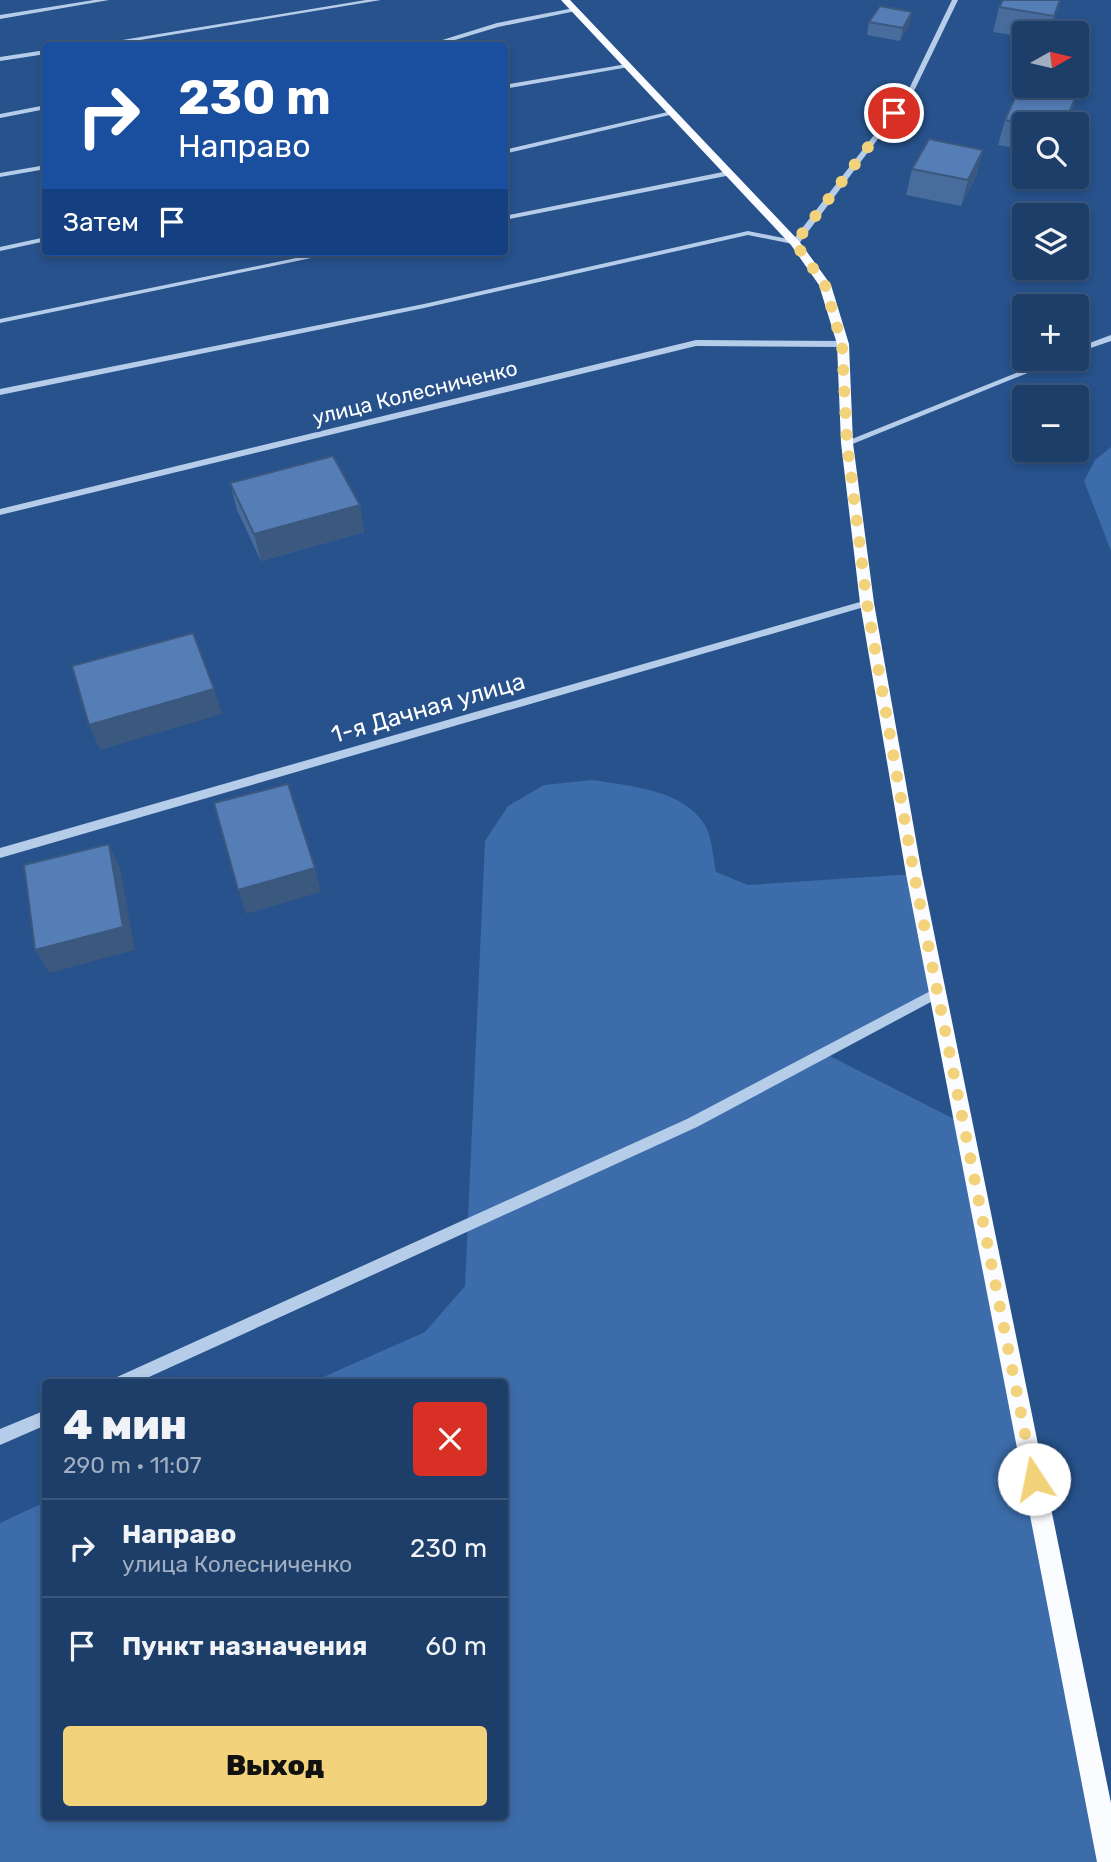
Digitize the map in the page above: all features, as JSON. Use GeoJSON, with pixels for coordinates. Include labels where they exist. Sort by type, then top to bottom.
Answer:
{"type":"FeatureCollection","features":[{"type":"Feature","properties":{"kind":"main road"},"geometry":{"type":"LineString","coordinates":[[570,5],[795,243],[825,285],[842,344],[847,443],[867,603],[938,992],[1110,1862]]}},
{"type":"Feature","properties":{"kind":"street"},"geometry":{"type":"LineString","coordinates":[[0,17],[106,0]]}},
{"type":"Feature","properties":{"kind":"street"},"geometry":{"type":"LineString","coordinates":[[114,42],[378,0]]}},
{"type":"Feature","properties":{"kind":"street"},"geometry":{"type":"LineString","coordinates":[[0,392],[425,306],[748,233],[795,243],[911,91],[955,0]]}},
{"type":"Feature","properties":{"kind":"street"},"geometry":{"type":"LineString","coordinates":[[440,42],[570,5]]}},
{"type":"Feature","properties":{"kind":"street"},"geometry":{"type":"LineString","coordinates":[[0,59],[42,53]]}},
{"type":"Feature","properties":{"kind":"street"},"geometry":{"type":"LineString","coordinates":[[508,86],[627,65]]}},
{"type":"Feature","properties":{"kind":"street"},"geometry":{"type":"LineString","coordinates":[[0,116],[42,108]]}},
{"type":"Feature","properties":{"kind":"street"},"geometry":{"type":"LineString","coordinates":[[508,151],[672,113]]}},
{"type":"Feature","properties":{"kind":"street"},"geometry":{"type":"LineString","coordinates":[[0,176],[42,168]]}},
{"type":"Feature","properties":{"kind":"street"},"geometry":{"type":"LineString","coordinates":[[508,217],[729,173]]}},
{"type":"Feature","properties":{"kind":"street"},"geometry":{"type":"LineString","coordinates":[[0,249],[42,240]]}},
{"type":"Feature","properties":{"kind":"street"},"geometry":{"type":"LineString","coordinates":[[0,321],[317,256]]}},
{"type":"Feature","properties":{"kind":"street"},"geometry":{"type":"LineString","coordinates":[[1089,346],[1111,338]]}},
{"type":"Feature","properties":{"kind":"street","name":"улица Колесниченко"},"geometry":{"type":"LineString","coordinates":[[0,512],[696,343],[842,344]]}},
{"type":"Feature","properties":{"kind":"street"},"geometry":{"type":"LineString","coordinates":[[847,443],[1028,371]]}},
{"type":"Feature","properties":{"kind":"street","name":"1-я Дачная улица"},"geometry":{"type":"LineString","coordinates":[[0,853],[867,603]]}},
{"type":"Feature","properties":{"kind":"street"},"geometry":{"type":"LineString","coordinates":[[129,1379],[692,1123],[938,992]]}},
{"type":"Feature","properties":{"kind":"street"},"geometry":{"type":"LineString","coordinates":[[0,1437],[42,1419]]}},
{"type":"Feature","properties":{"kind":"shaded area"},"geometry":{"type":"Polygon","coordinates":[[[1111,447],[1111,551],[1084,481],[1095,460],[1111,447]]]}},
{"type":"Feature","properties":{"kind":"shaded area"},"geometry":{"type":"Polygon","coordinates":[[[592,780],[638,787],[669,797],[695,813],[705,825],[711,841],[716,872],[748,885],[914,874],[938,992],[824,1053],[964,1124],[1110,1862],[0,1862],[0,1523],[42,1503],[42,1820],[508,1820],[508,1379],[319,1379],[425,1332],[465,1286],[485,841],[508,806],[544,785],[592,780]]]}},
{"type":"Feature","properties":{"kind":"building"},"geometry":{"type":"Polygon","coordinates":[[[1003,0],[1060,0],[1054,16],[999,7],[1003,0]]]}},
{"type":"Feature","properties":{"kind":"building"},"geometry":{"type":"Polygon","coordinates":[[[880,6],[912,12],[903,28],[869,22],[880,6]]]}},
{"type":"Feature","properties":{"kind":"building"},"geometry":{"type":"Polygon","coordinates":[[[1015,98],[1075,98],[1069,112],[1012,112],[1012,121],[1005,120],[1015,98]]]}},
{"type":"Feature","properties":{"kind":"building"},"geometry":{"type":"Polygon","coordinates":[[[929,139],[983,150],[968,180],[912,169],[929,139]]]}},
{"type":"Feature","properties":{"kind":"building"},"geometry":{"type":"Polygon","coordinates":[[[333,456],[360,505],[254,534],[230,483],[333,456]]]}},
{"type":"Feature","properties":{"kind":"building"},"geometry":{"type":"Polygon","coordinates":[[[193,633],[214,689],[89,725],[72,666],[193,633]]]}},
{"type":"Feature","properties":{"kind":"building"},"geometry":{"type":"Polygon","coordinates":[[[288,784],[315,868],[238,890],[214,803],[288,784]]]}},
{"type":"Feature","properties":{"kind":"building"},"geometry":{"type":"Polygon","coordinates":[[[109,844],[123,927],[35,950],[24,865],[109,844]]]}},
{"type":"Feature","properties":{"kind":"route"},"geometry":{"type":"LineString","coordinates":[[894,113],[795,243],[825,285],[842,344],[847,443],[867,603],[914,874],[1034,1479]]}}]}
